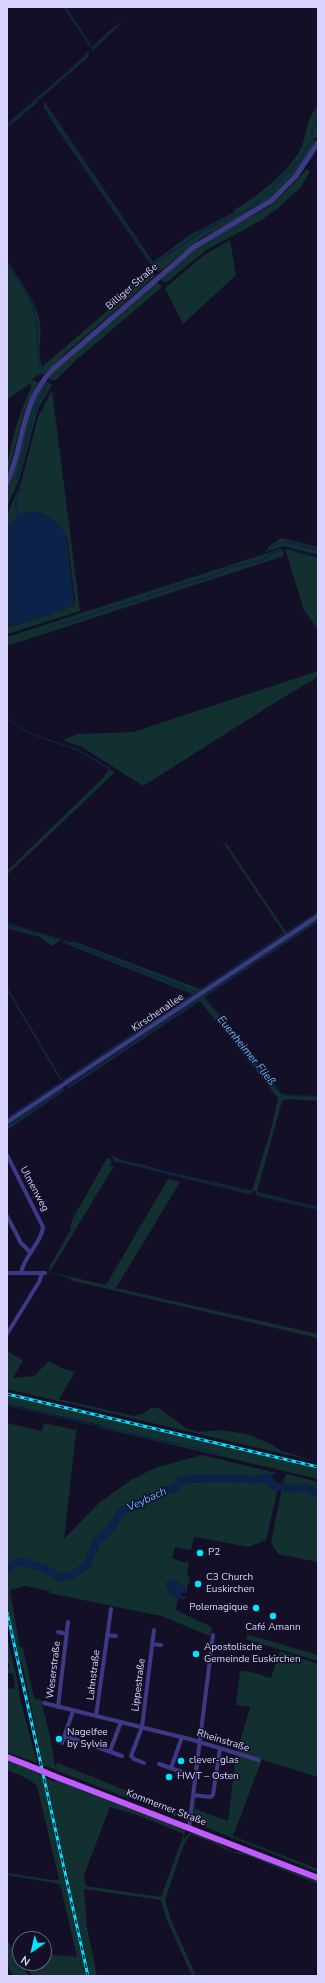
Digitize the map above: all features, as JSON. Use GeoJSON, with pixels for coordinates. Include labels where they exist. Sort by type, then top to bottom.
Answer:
{"type":"FeatureCollection","features":[{"type":"Feature","properties":{"kind":"main road","name":"Kommerner Straße"},"geometry":{"type":"LineString","coordinates":[[7,1757],[318,1878]]}},
{"type":"Feature","properties":{"kind":"street","name":"Billiger Straße"},"geometry":{"type":"LineString","coordinates":[[7,483],[28,409],[38,388],[52,370],[194,247],[215,233],[251,215],[274,199],[296,176],[318,144]]}},
{"type":"Feature","properties":{"kind":"street","name":"Kirschenallee"},"geometry":{"type":"LineString","coordinates":[[7,1122],[318,916]]}},
{"type":"Feature","properties":{"kind":"street","name":"Ulmenweg"},"geometry":{"type":"LineString","coordinates":[[7,1155],[43,1224],[43,1230],[30,1252],[21,1273]]}},
{"type":"Feature","properties":{"kind":"street"},"geometry":{"type":"LineString","coordinates":[[7,1216],[21,1243],[30,1252]]}},
{"type":"Feature","properties":{"kind":"street"},"geometry":{"type":"LineString","coordinates":[[7,1273],[44,1273],[16,1322],[7,1332]]}},
{"type":"Feature","properties":{"kind":"street","name":"Lahnstraße"},"geometry":{"type":"LineString","coordinates":[[96,1716],[110,1609]]}},
{"type":"Feature","properties":{"kind":"street","name":"Weserstraße"},"geometry":{"type":"LineString","coordinates":[[58,1707],[68,1622]]}},
{"type":"Feature","properties":{"kind":"street","name":"Lippestraße"},"geometry":{"type":"LineString","coordinates":[[142,1727],[154,1630]]}},
{"type":"Feature","properties":{"kind":"street","name":"Weserstraße"},"geometry":{"type":"LineString","coordinates":[[58,1632],[67,1634]]}},
{"type":"Feature","properties":{"kind":"street"},"geometry":{"type":"LineString","coordinates":[[189,1828],[214,1634]]}},
{"type":"Feature","properties":{"kind":"street"},"geometry":{"type":"LineString","coordinates":[[107,1635],[116,1636]]}},
{"type":"Feature","properties":{"kind":"street"},"geometry":{"type":"LineString","coordinates":[[152,1644],[161,1645]]}},
{"type":"Feature","properties":{"kind":"street","name":"Rheinstraße"},"geometry":{"type":"LineString","coordinates":[[44,1703],[182,1737],[259,1760]]}},
{"type":"Feature","properties":{"kind":"street"},"geometry":{"type":"LineString","coordinates":[[62,1742],[73,1711]]}},
{"type":"Feature","properties":{"kind":"street"},"geometry":{"type":"LineString","coordinates":[[110,1751],[120,1722]]}},
{"type":"Feature","properties":{"kind":"street"},"geometry":{"type":"LineString","coordinates":[[142,1727],[131,1756],[134,1759],[144,1763]]}},
{"type":"Feature","properties":{"kind":"street"},"geometry":{"type":"LineString","coordinates":[[64,1737],[78,1740]]}},
{"type":"Feature","properties":{"kind":"street","name":"Rheinstraße"},"geometry":{"type":"LineString","coordinates":[[171,1768],[182,1737]]}},
{"type":"Feature","properties":{"kind":"street"},"geometry":{"type":"LineString","coordinates":[[97,1747],[122,1756]]}},
{"type":"Feature","properties":{"kind":"street"},"geometry":{"type":"LineString","coordinates":[[193,1795],[210,1797],[213,1795],[220,1748]]}},
{"type":"Feature","properties":{"kind":"street"},"geometry":{"type":"LineString","coordinates":[[159,1764],[185,1773]]}},
{"type":"Feature","properties":{"kind":"green space"},"geometry":{"type":"Polygon","coordinates":[[[63,7],[66,7],[92,47],[125,19],[93,51],[63,7]]]}},
{"type":"Feature","properties":{"kind":"green space"},"geometry":{"type":"Polygon","coordinates":[[[88,50],[89,53],[87,58],[40,99],[38,98],[38,102],[7,128],[7,124],[85,56],[88,50]]]}},
{"type":"Feature","properties":{"kind":"green space"},"geometry":{"type":"Polygon","coordinates":[[[44,101],[153,262],[190,235],[235,212],[234,210],[252,199],[272,183],[296,157],[301,148],[311,116],[318,106],[318,138],[312,138],[316,142],[296,173],[274,196],[249,213],[202,238],[159,272],[150,264],[56,127],[44,108],[44,101]]]}},
{"type":"Feature","properties":{"kind":"green space"},"geometry":{"type":"Polygon","coordinates":[[[307,169],[310,172],[301,187],[277,209],[260,221],[208,249],[167,282],[162,282],[162,277],[198,246],[268,207],[307,169]]]}},
{"type":"Feature","properties":{"kind":"green space"},"geometry":{"type":"Polygon","coordinates":[[[230,240],[236,275],[183,324],[165,288],[203,256],[230,240]]]}},
{"type":"Feature","properties":{"kind":"green space"},"geometry":{"type":"Polygon","coordinates":[[[7,260],[26,290],[38,315],[40,324],[40,355],[42,367],[122,298],[149,266],[155,276],[66,353],[45,374],[38,375],[31,380],[38,382],[24,412],[7,477],[9,454],[15,430],[32,386],[30,384],[7,399],[7,260]]]}},
{"type":"Feature","properties":{"kind":"green space"},"geometry":{"type":"Polygon","coordinates":[[[156,282],[161,285],[161,288],[75,361],[56,380],[50,380],[49,378],[52,372],[156,282]]]}},
{"type":"Feature","properties":{"kind":"green space"},"geometry":{"type":"Polygon","coordinates":[[[46,381],[52,385],[38,409],[19,480],[7,507],[7,488],[13,474],[32,405],[46,381]]]}},
{"type":"Feature","properties":{"kind":"green space"},"geometry":{"type":"Polygon","coordinates":[[[52,390],[80,611],[7,634],[7,627],[21,624],[73,605],[75,600],[67,537],[59,526],[49,517],[39,512],[17,516],[7,530],[7,514],[21,483],[38,417],[52,390]]]}},
{"type":"Feature","properties":{"kind":"green space"},"geometry":{"type":"Polygon","coordinates":[[[281,538],[318,547],[318,555],[284,546],[266,552],[269,546],[281,538]]]}},
{"type":"Feature","properties":{"kind":"green space"},"geometry":{"type":"Polygon","coordinates":[[[280,549],[283,550],[284,556],[7,646],[7,637],[280,549]]]}},
{"type":"Feature","properties":{"kind":"green space"},"geometry":{"type":"Polygon","coordinates":[[[285,549],[318,557],[318,630],[304,610],[285,549]]]}},
{"type":"Feature","properties":{"kind":"green space"},"geometry":{"type":"Polygon","coordinates":[[[318,671],[318,677],[143,786],[82,747],[63,740],[77,734],[133,732],[318,671]]]}},
{"type":"Feature","properties":{"kind":"green space"},"geometry":{"type":"Polygon","coordinates":[[[109,769],[115,772],[7,875],[7,871],[103,778],[109,769]]]}},
{"type":"Feature","properties":{"kind":"green space"},"geometry":{"type":"Polygon","coordinates":[[[221,839],[225,844],[226,843],[286,932],[318,911],[318,915],[64,1083],[63,1080],[192,994],[62,942],[66,940],[71,942],[73,941],[200,989],[284,933],[221,839]]]}},
{"type":"Feature","properties":{"kind":"green space"},"geometry":{"type":"Polygon","coordinates":[[[318,918],[318,922],[205,997],[281,1093],[287,1095],[318,1096],[318,1101],[289,1099],[282,1101],[257,1192],[318,1207],[318,1210],[257,1196],[255,1190],[251,1194],[248,1194],[115,1161],[110,1154],[121,1160],[252,1191],[272,1126],[278,1098],[200,1001],[68,1089],[67,1086],[318,918]]]}},
{"type":"Feature","properties":{"kind":"green space"},"geometry":{"type":"Polygon","coordinates":[[[7,923],[62,939],[52,946],[40,937],[7,928],[7,923]]]}},
{"type":"Feature","properties":{"kind":"green space"},"geometry":{"type":"Polygon","coordinates":[[[8,989],[62,1080],[61,1081],[7,990],[8,989]]]}},
{"type":"Feature","properties":{"kind":"green space"},"geometry":{"type":"Polygon","coordinates":[[[62,1088],[66,1090],[7,1130],[7,1124],[62,1088]]]}},
{"type":"Feature","properties":{"kind":"green space"},"geometry":{"type":"Polygon","coordinates":[[[109,1157],[112,1162],[110,1167],[114,1166],[50,1272],[106,1285],[168,1179],[180,1182],[116,1288],[318,1334],[318,1338],[69,1280],[72,1279],[49,1272],[50,1267],[47,1271],[71,1229],[70,1227],[73,1218],[109,1157]]]}},
{"type":"Feature","properties":{"kind":"green space"},"geometry":{"type":"Polygon","coordinates":[[[7,1351],[23,1360],[13,1378],[34,1376],[49,1361],[61,1368],[75,1372],[59,1399],[134,1416],[143,1414],[151,1408],[159,1408],[187,1429],[199,1432],[220,1430],[246,1434],[269,1443],[281,1451],[318,1462],[7,1389],[7,1351]]]}},
{"type":"Feature","properties":{"kind":"green space"},"geometry":{"type":"Polygon","coordinates":[[[7,1396],[318,1469],[318,1479],[101,1428],[101,1425],[7,1404],[7,1396]]]}},
{"type":"Feature","properties":{"kind":"green space"},"geometry":{"type":"Polygon","coordinates":[[[7,1423],[42,1431],[44,1423],[75,1430],[77,1425],[64,1539],[100,1502],[131,1480],[157,1467],[203,1455],[276,1473],[255,1479],[242,1477],[188,1477],[172,1488],[161,1491],[156,1496],[146,1497],[136,1505],[129,1506],[121,1510],[111,1526],[96,1539],[87,1562],[79,1569],[65,1576],[70,1577],[80,1573],[91,1563],[98,1544],[113,1529],[122,1514],[138,1508],[146,1500],[157,1498],[163,1493],[174,1489],[184,1481],[244,1479],[254,1481],[267,1479],[273,1486],[278,1488],[266,1540],[248,1547],[194,1537],[191,1550],[175,1547],[172,1558],[185,1563],[189,1562],[187,1573],[190,1582],[187,1585],[187,1591],[180,1583],[174,1580],[166,1583],[166,1587],[178,1599],[176,1610],[212,1627],[210,1636],[161,1616],[49,1593],[50,1591],[25,1586],[10,1590],[20,1647],[23,1648],[34,1698],[41,1700],[50,1736],[55,1766],[58,1763],[147,1799],[187,1817],[187,1820],[162,1811],[144,1801],[127,1798],[43,1765],[22,1662],[20,1662],[7,1603],[7,1423]]]}},
{"type":"Feature","properties":{"kind":"green space"},"geometry":{"type":"Polygon","coordinates":[[[286,1474],[318,1482],[318,1492],[306,1485],[282,1486],[286,1474]]]}},
{"type":"Feature","properties":{"kind":"green space"},"geometry":{"type":"Polygon","coordinates":[[[282,1488],[305,1488],[318,1495],[318,1562],[278,1554],[271,1542],[282,1488]]]}},
{"type":"Feature","properties":{"kind":"green space"},"geometry":{"type":"Polygon","coordinates":[[[246,1634],[318,1655],[318,1661],[245,1639],[247,1638],[246,1634]]]}},
{"type":"Feature","properties":{"kind":"green space"},"geometry":{"type":"Polygon","coordinates":[[[7,1637],[18,1683],[20,1699],[37,1763],[7,1752],[7,1688],[12,1689],[15,1686],[13,1674],[7,1673],[7,1669],[10,1668],[7,1661],[7,1637]]]}},
{"type":"Feature","properties":{"kind":"green space"},"geometry":{"type":"Polygon","coordinates":[[[280,1651],[318,1664],[318,1777],[237,1752],[250,1707],[236,1705],[240,1671],[248,1671],[271,1678],[280,1651]]]}},
{"type":"Feature","properties":{"kind":"green space"},"geometry":{"type":"Polygon","coordinates":[[[236,1755],[261,1762],[233,1836],[318,1869],[318,1872],[193,1822],[195,1798],[195,1809],[228,1821],[236,1755]]]}},
{"type":"Feature","properties":{"kind":"green space"},"geometry":{"type":"Polygon","coordinates":[[[7,1760],[41,1773],[86,1976],[32,1976],[29,1971],[52,1971],[52,1955],[77,1957],[60,1884],[7,1875],[7,1873],[52,1880],[59,1879],[37,1786],[28,1779],[7,1770],[7,1760]]]}},
{"type":"Feature","properties":{"kind":"green space"},"geometry":{"type":"Polygon","coordinates":[[[46,1778],[55,1782],[55,1778],[185,1830],[184,1839],[190,1832],[214,1840],[232,1852],[242,1852],[271,1862],[318,1882],[318,1884],[249,1856],[230,1852],[212,1842],[190,1834],[183,1847],[165,1900],[171,1920],[196,1976],[192,1976],[166,1918],[161,1900],[84,1889],[87,1927],[97,1976],[90,1976],[46,1778]],[[110,1807],[84,1875],[86,1886],[161,1897],[184,1834],[137,1815],[110,1807]]]}},
{"type":"Feature","properties":{"kind":"green space"},"geometry":{"type":"Polygon","coordinates":[[[7,1940],[12,1948],[12,1971],[26,1971],[29,1976],[13,1976],[7,1966],[7,1940]]]}},
{"type":"Feature","properties":{"kind":"water"},"geometry":{"type":"Polygon","coordinates":[[[30,511],[39,512],[49,517],[66,534],[74,602],[63,610],[53,614],[7,627],[7,530],[17,516],[30,511]]]}},
{"type":"Feature","properties":{"kind":"water"},"geometry":{"type":"Polygon","coordinates":[[[174,1580],[181,1583],[188,1593],[181,1593],[181,1596],[187,1596],[184,1600],[174,1597],[167,1590],[165,1584],[174,1580]]]}},
{"type":"Feature","properties":{"kind":"waterway"},"geometry":{"type":"LineString","coordinates":[[65,7],[92,48],[95,48],[111,30]]}},
{"type":"Feature","properties":{"kind":"waterway"},"geometry":{"type":"LineString","coordinates":[[40,97],[88,53]]}},
{"type":"Feature","properties":{"kind":"waterway"},"geometry":{"type":"LineString","coordinates":[[7,126],[37,100]]}},
{"type":"Feature","properties":{"kind":"waterway"},"geometry":{"type":"LineString","coordinates":[[47,109],[150,262],[153,264],[203,231],[254,206],[299,161],[311,141]]}},
{"type":"Feature","properties":{"kind":"waterway"},"geometry":{"type":"LineString","coordinates":[[312,136],[312,130],[318,118]]}},
{"type":"Feature","properties":{"kind":"waterway"},"geometry":{"type":"LineString","coordinates":[[317,165],[318,155]]}},
{"type":"Feature","properties":{"kind":"waterway"},"geometry":{"type":"LineString","coordinates":[[318,174],[318,188]]}},
{"type":"Feature","properties":{"kind":"waterway"},"geometry":{"type":"LineString","coordinates":[[318,190],[318,195]]}},
{"type":"Feature","properties":{"kind":"waterway"},"geometry":{"type":"LineString","coordinates":[[7,265],[23,287],[32,305],[36,318],[40,367]]}},
{"type":"Feature","properties":{"kind":"waterway"},"geometry":{"type":"LineString","coordinates":[[17,479],[31,423],[38,403],[48,384]]}},
{"type":"Feature","properties":{"kind":"waterway"},"geometry":{"type":"LineString","coordinates":[[19,517],[15,502],[20,489]]}},
{"type":"Feature","properties":{"kind":"waterway"},"geometry":{"type":"LineString","coordinates":[[284,541],[318,550]]}},
{"type":"Feature","properties":{"kind":"waterway"},"geometry":{"type":"LineString","coordinates":[[271,548],[278,543]]}},
{"type":"Feature","properties":{"kind":"waterway"},"geometry":{"type":"LineString","coordinates":[[286,549],[318,558]]}},
{"type":"Feature","properties":{"kind":"waterway"},"geometry":{"type":"LineString","coordinates":[[147,597],[172,587],[210,577],[229,568],[263,560],[270,554],[282,551]]}},
{"type":"Feature","properties":{"kind":"waterway"},"geometry":{"type":"LineString","coordinates":[[60,622],[64,624],[112,607],[143,599]]}},
{"type":"Feature","properties":{"kind":"waterway"},"geometry":{"type":"LineString","coordinates":[[47,614],[52,618]]}},
{"type":"Feature","properties":{"kind":"waterway"},"geometry":{"type":"LineString","coordinates":[[7,718],[26,732],[78,750],[110,769]]}},
{"type":"Feature","properties":{"kind":"waterway"},"geometry":{"type":"LineString","coordinates":[[287,933],[318,913]]}},
{"type":"Feature","properties":{"kind":"waterway"},"geometry":{"type":"LineString","coordinates":[[203,997],[318,920]]}},
{"type":"Feature","properties":{"kind":"waterway","name":"Euenheimer Fließ"},"geometry":{"type":"LineString","coordinates":[[7,925],[59,939]]}},
{"type":"Feature","properties":{"kind":"waterway"},"geometry":{"type":"LineString","coordinates":[[202,989],[284,935]]}},
{"type":"Feature","properties":{"kind":"waterway"},"geometry":{"type":"LineString","coordinates":[[64,1081],[197,992],[65,941]]}},
{"type":"Feature","properties":{"kind":"waterway","name":"Euenheimer Fließ"},"geometry":{"type":"LineString","coordinates":[[203,997],[280,1093],[285,1095],[318,1097]]}},
{"type":"Feature","properties":{"kind":"waterway"},"geometry":{"type":"LineString","coordinates":[[68,1087],[198,1000]]}},
{"type":"Feature","properties":{"kind":"waterway"},"geometry":{"type":"LineString","coordinates":[[7,1118],[60,1083]]}},
{"type":"Feature","properties":{"kind":"waterway"},"geometry":{"type":"LineString","coordinates":[[7,1126],[64,1090]]}},
{"type":"Feature","properties":{"kind":"waterway"},"geometry":{"type":"LineString","coordinates":[[116,1161],[251,1193]]}},
{"type":"Feature","properties":{"kind":"waterway"},"geometry":{"type":"LineString","coordinates":[[256,1194],[318,1209]]}},
{"type":"Feature","properties":{"kind":"waterway"},"geometry":{"type":"LineString","coordinates":[[7,1405],[217,1453]]}},
{"type":"Feature","properties":{"kind":"waterway"},"geometry":{"type":"LineString","coordinates":[[267,1477],[277,1473]]}},
{"type":"Feature","properties":{"kind":"waterway","name":"Veybach"},"geometry":{"type":"LineString","coordinates":[[7,1568],[20,1561],[44,1568],[61,1578],[72,1575],[86,1566],[97,1541],[111,1529],[121,1512],[128,1508],[136,1507],[146,1498],[158,1496],[163,1491],[174,1489],[180,1482],[188,1479],[242,1478],[253,1480],[267,1477],[273,1485],[278,1487],[292,1489],[304,1487],[318,1494]]}},
{"type":"Feature","properties":{"kind":"railway"},"geometry":{"type":"LineString","coordinates":[[7,1394],[318,1467]]}},
{"type":"Feature","properties":{"kind":"railway"},"geometry":{"type":"LineString","coordinates":[[7,1612],[88,1976]]}},
{"type":"Feature","properties":{"kind":"place","name":"P2"},"geometry":{"type":"Point","coordinates":[200,1553]}},
{"type":"Feature","properties":{"kind":"place","name":"C3 Church Euskirchen"},"geometry":{"type":"Point","coordinates":[198,1584]}},
{"type":"Feature","properties":{"kind":"place","name":"Polemagique"},"geometry":{"type":"Point","coordinates":[256,1608]}},
{"type":"Feature","properties":{"kind":"place","name":"Café Amann"},"geometry":{"type":"Point","coordinates":[273,1616]}},
{"type":"Feature","properties":{"kind":"place","name":"Apostolische Gemeinde Euskirchen"},"geometry":{"type":"Point","coordinates":[196,1654]}},
{"type":"Feature","properties":{"kind":"place","name":"Nagelfee by Sylvia"},"geometry":{"type":"Point","coordinates":[59,1739]}},
{"type":"Feature","properties":{"kind":"place","name":"clever-glas"},"geometry":{"type":"Point","coordinates":[181,1761]}},
{"type":"Feature","properties":{"kind":"place","name":"HWT – Osten"},"geometry":{"type":"Point","coordinates":[169,1777]}}]}
